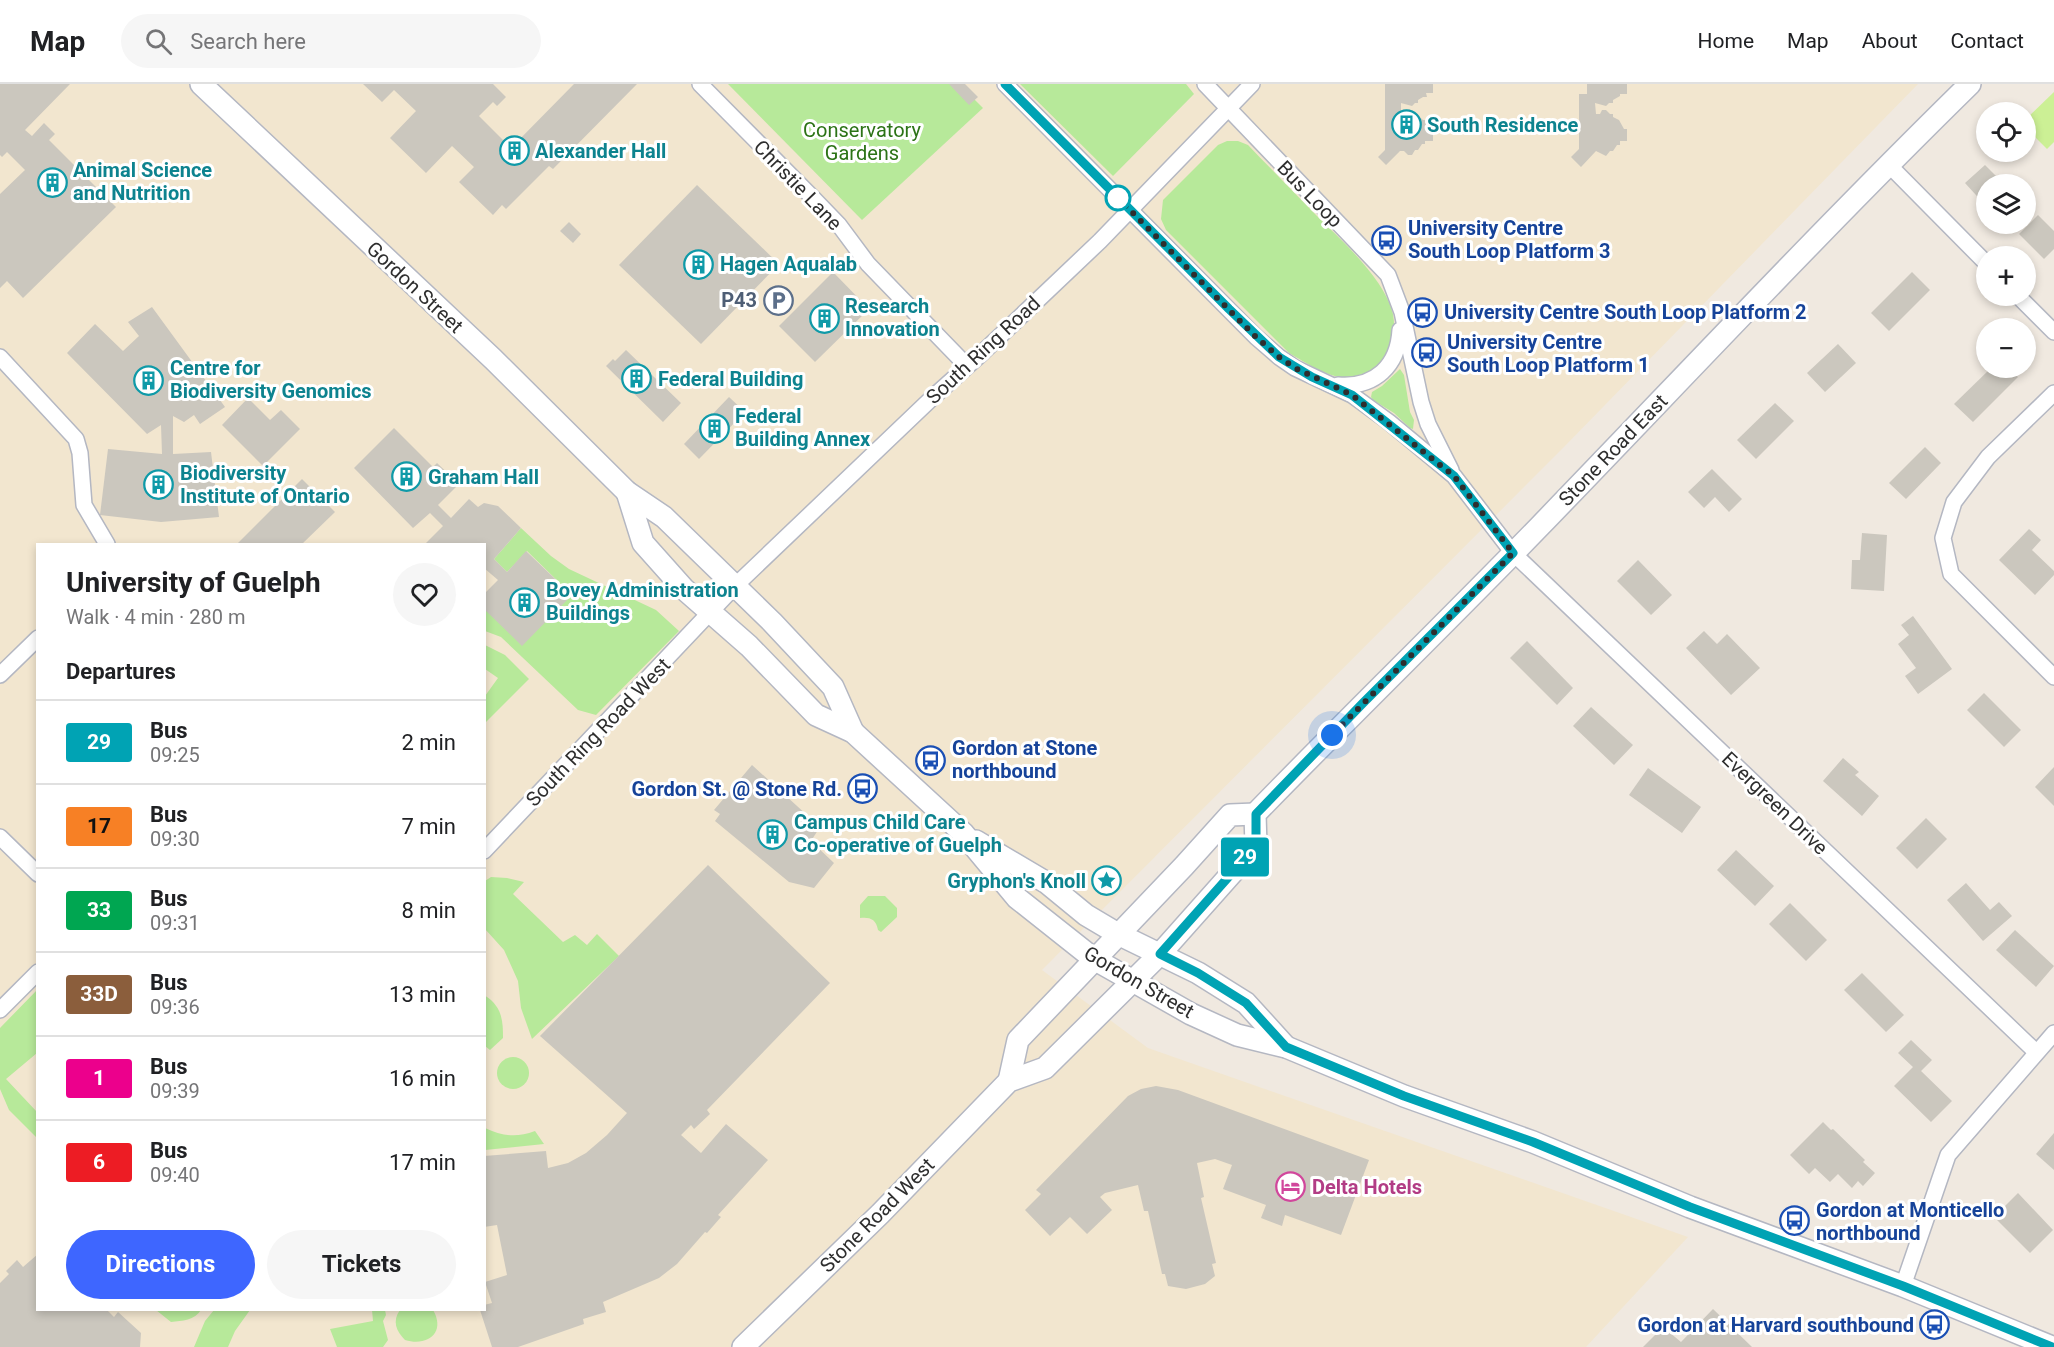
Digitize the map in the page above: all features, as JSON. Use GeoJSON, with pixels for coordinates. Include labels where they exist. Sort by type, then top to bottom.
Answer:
{"type":"FeatureCollection","features":[{"type":"Feature","properties":{"kind":"main road","name":"Gordon Street"},"geometry":{"type":"LineString","coordinates":[[201,84],[493,359],[627,492],[664,517],[772,622],[833,687],[853,732]]}},
{"type":"Feature","properties":{"kind":"main road","name":"Stone Road East"},"geometry":{"type":"LineString","coordinates":[[1256,814],[1371,694],[1513,553],[1888,164],[1970,84]]}},
{"type":"Feature","properties":{"kind":"main road","name":"Gordon Street"},"geometry":{"type":"LineString","coordinates":[[627,492],[643,543],[684,589],[749,646],[816,715],[853,732],[963,833],[1017,898],[1094,959],[1191,1014],[1237,1035],[1286,1047],[1404,1096],[1533,1142],[1690,1207],[1903,1286],[2052,1347]]}},
{"type":"Feature","properties":{"kind":"main road"},"geometry":{"type":"LineString","coordinates":[[1009,1081],[1018,1040],[1184,867],[1230,815],[1256,814],[1256,846],[1160,954]]}},
{"type":"Feature","properties":{"kind":"main road","name":"Gordon Street"},"geometry":{"type":"LineString","coordinates":[[963,833],[1047,883],[1086,915],[1118,934],[1198,973],[1246,1003],[1286,1047]]}},
{"type":"Feature","properties":{"kind":"main road","name":"Stone Road West"},"geometry":{"type":"LineString","coordinates":[[743,1347],[880,1214],[1009,1081],[1046,1068],[1160,954]]}},
{"type":"Feature","properties":{"kind":"street","name":"Christie Lane"},"geometry":{"type":"LineString","coordinates":[[700,84],[839,225],[868,264],[968,366]]}},
{"type":"Feature","properties":{"kind":"street","name":"Bus Loop"},"geometry":{"type":"LineString","coordinates":[[1005,84],[1256,337],[1279,357],[1312,377],[1352,395],[1454,476]]}},
{"type":"Feature","properties":{"kind":"street","name":"Bus Loop"},"geometry":{"type":"LineString","coordinates":[[1205,84],[1388,275],[1402,312],[1421,402],[1428,424],[1454,476],[1513,553]]}},
{"type":"Feature","properties":{"kind":"street","name":"South Ring Road"},"geometry":{"type":"LineString","coordinates":[[710,612],[933,397],[1100,241],[1252,84]]}},
{"type":"Feature","properties":{"kind":"street"},"geometry":{"type":"LineString","coordinates":[[1888,164],[1976,253]]}},
{"type":"Feature","properties":{"kind":"street"},"geometry":{"type":"LineString","coordinates":[[2028,306],[2054,332]]}},
{"type":"Feature","properties":{"kind":"street","name":"Bus Loop"},"geometry":{"type":"LineString","coordinates":[[1312,377],[1350,386],[1374,379],[1383,372],[1397,353],[1402,312]]}},
{"type":"Feature","properties":{"kind":"street"},"geometry":{"type":"LineString","coordinates":[[0,357],[76,439],[80,453],[84,505],[106,543]]}},
{"type":"Feature","properties":{"kind":"street"},"geometry":{"type":"LineString","coordinates":[[2054,393],[1988,457],[1954,502],[1943,538],[1951,574],[2054,677]]}},
{"type":"Feature","properties":{"kind":"street","name":"Evergreen Drive"},"geometry":{"type":"LineString","coordinates":[[1513,553],[2036,1052]]}},
{"type":"Feature","properties":{"kind":"street","name":"South Ring Road West"},"geometry":{"type":"LineString","coordinates":[[486,849],[710,612]]}},
{"type":"Feature","properties":{"kind":"street"},"geometry":{"type":"LineString","coordinates":[[0,675],[36,640]]}},
{"type":"Feature","properties":{"kind":"street"},"geometry":{"type":"LineString","coordinates":[[0,837],[36,872]]}},
{"type":"Feature","properties":{"kind":"street"},"geometry":{"type":"LineString","coordinates":[[0,1010],[36,974]]}},
{"type":"Feature","properties":{"kind":"street"},"geometry":{"type":"LineString","coordinates":[[1903,1286],[1948,1155],[2054,1033]]}},
{"type":"Feature","properties":{"kind":"shaded area"},"geometry":{"type":"Polygon","coordinates":[[[0,84],[1918,84],[1565,446],[1042,970],[1148,1048],[1688,1237],[1586,1347],[0,1347],[0,84]]]}},
{"type":"Feature","properties":{"kind":"green space","name":"Conservatory Gardens"},"geometry":{"type":"Polygon","coordinates":[[[728,84],[959,84],[983,108],[862,220],[728,84]]]}},
{"type":"Feature","properties":{"kind":"green space"},"geometry":{"type":"Polygon","coordinates":[[[1020,84],[1186,84],[1194,94],[1113,176],[1020,84]]]}},
{"type":"Feature","properties":{"kind":"green space"},"geometry":{"type":"Polygon","coordinates":[[[2054,92],[2054,142],[2047,149],[2036,138],[2036,109],[2054,92]]]}},
{"type":"Feature","properties":{"kind":"green space"},"geometry":{"type":"Polygon","coordinates":[[[1227,141],[1238,141],[1248,145],[1349,247],[1381,287],[1393,314],[1394,331],[1388,353],[1373,371],[1363,376],[1341,377],[1319,370],[1289,353],[1166,230],[1161,219],[1163,200],[1218,145],[1227,141]]]}},
{"type":"Feature","properties":{"kind":"green space"},"geometry":{"type":"Polygon","coordinates":[[[1400,369],[1404,375],[1410,412],[1414,420],[1413,429],[1371,397],[1372,392],[1400,369]]]}},
{"type":"Feature","properties":{"kind":"green space"},"geometry":{"type":"Polygon","coordinates":[[[521,528],[551,556],[569,569],[656,610],[679,631],[596,715],[578,710],[501,637],[486,631],[486,609],[572,595],[527,551],[507,572],[494,559],[521,528]]]}},
{"type":"Feature","properties":{"kind":"green space"},"geometry":{"type":"Polygon","coordinates":[[[486,646],[505,655],[529,679],[486,722],[486,695],[498,678],[486,670],[486,646]]]}},
{"type":"Feature","properties":{"kind":"green space"},"geometry":{"type":"Polygon","coordinates":[[[491,877],[524,882],[513,894],[563,942],[575,935],[587,945],[597,934],[619,956],[532,1039],[521,1008],[518,981],[504,950],[486,930],[486,880],[491,877]]]}},
{"type":"Feature","properties":{"kind":"green space"},"geometry":{"type":"Polygon","coordinates":[[[868,896],[885,896],[897,908],[897,917],[881,932],[872,920],[860,918],[860,905],[868,896]]]}},
{"type":"Feature","properties":{"kind":"green space"},"geometry":{"type":"Polygon","coordinates":[[[36,991],[36,1054],[6,1079],[36,1111],[36,1137],[9,1110],[0,1089],[0,1028],[36,991]]]}},
{"type":"Feature","properties":{"kind":"green space"},"geometry":{"type":"Polygon","coordinates":[[[486,996],[498,1009],[503,1025],[503,1038],[490,1050],[486,1047],[486,996]]]}},
{"type":"Feature","properties":{"kind":"green space"},"geometry":{"type":"Polygon","coordinates":[[[513,1057],[524,1062],[529,1073],[524,1084],[513,1089],[502,1084],[497,1073],[502,1062],[513,1057]]]}},
{"type":"Feature","properties":{"kind":"green space"},"geometry":{"type":"Polygon","coordinates":[[[486,1128],[509,1135],[522,1135],[535,1131],[544,1144],[486,1150],[486,1128]]]}},
{"type":"Feature","properties":{"kind":"green space"},"geometry":{"type":"Polygon","coordinates":[[[157,1311],[200,1311],[192,1318],[171,1322],[157,1311]]]}},
{"type":"Feature","properties":{"kind":"green space"},"geometry":{"type":"Polygon","coordinates":[[[213,1311],[249,1311],[235,1331],[228,1347],[194,1347],[205,1321],[213,1311]]]}},
{"type":"Feature","properties":{"kind":"green space"},"geometry":{"type":"Polygon","coordinates":[[[372,1311],[385,1311],[383,1321],[388,1340],[383,1347],[337,1347],[330,1329],[373,1321],[372,1311]]]}},
{"type":"Feature","properties":{"kind":"green space"},"geometry":{"type":"Polygon","coordinates":[[[400,1311],[433,1311],[436,1331],[433,1336],[421,1341],[405,1340],[396,1326],[400,1311]]]}},
{"type":"Feature","properties":{"kind":"building","name":"Animal Science and Nutrition"},"geometry":{"type":"Polygon","coordinates":[[[0,84],[70,84],[25,130],[32,136],[44,123],[55,134],[49,140],[116,207],[23,298],[7,281],[0,288],[0,194],[25,170],[7,152],[2,157],[0,155],[0,84]]]}},
{"type":"Feature","properties":{"kind":"building","name":"Alexander Hall"},"geometry":{"type":"Polygon","coordinates":[[[363,84],[493,84],[506,97],[497,106],[493,102],[479,116],[511,148],[574,84],[637,84],[553,169],[549,166],[506,209],[502,205],[493,215],[459,182],[474,167],[452,146],[426,173],[390,138],[416,111],[394,90],[382,102],[363,84]]]}},
{"type":"Feature","properties":{"kind":"building"},"geometry":{"type":"Polygon","coordinates":[[[949,84],[965,84],[978,97],[969,105],[949,84]]]}},
{"type":"Feature","properties":{"kind":"building","name":"South Residence"},"geometry":{"type":"Polygon","coordinates":[[[1385,84],[1433,84],[1433,93],[1426,93],[1427,97],[1418,100],[1418,103],[1412,106],[1401,103],[1401,113],[1412,110],[1425,120],[1425,123],[1433,127],[1433,141],[1425,141],[1425,144],[1422,144],[1412,155],[1400,151],[1386,165],[1378,157],[1385,150],[1385,84]]]}},
{"type":"Feature","properties":{"kind":"building","name":"South Residence"},"geometry":{"type":"Polygon","coordinates":[[[1587,84],[1627,84],[1627,94],[1620,94],[1613,100],[1613,103],[1606,106],[1595,103],[1596,114],[1606,110],[1619,120],[1624,129],[1627,129],[1627,141],[1620,141],[1620,145],[1617,145],[1606,156],[1596,151],[1581,167],[1571,157],[1579,149],[1579,94],[1587,94],[1587,84]]]}},
{"type":"Feature","properties":{"kind":"building"},"geometry":{"type":"Polygon","coordinates":[[[1985,165],[1994,174],[1976,174],[1976,195],[1965,183],[1985,165]]]}},
{"type":"Feature","properties":{"kind":"building","name":"Hagen Aqualab"},"geometry":{"type":"Polygon","coordinates":[[[697,185],[779,264],[701,344],[619,265],[697,185]]]}},
{"type":"Feature","properties":{"kind":"building"},"geometry":{"type":"Polygon","coordinates":[[[2038,215],[2054,231],[2054,249],[2044,259],[2036,251],[2036,246],[2031,246],[2019,234],[2036,234],[2038,215]]]}},
{"type":"Feature","properties":{"kind":"building"},"geometry":{"type":"Polygon","coordinates":[[[569,222],[581,234],[573,243],[560,231],[569,222]]]}},
{"type":"Feature","properties":{"kind":"building","name":"Research Innovation"},"geometry":{"type":"Polygon","coordinates":[[[833,272],[869,309],[815,362],[779,326],[833,272]]]}},
{"type":"Feature","properties":{"kind":"building"},"geometry":{"type":"Polygon","coordinates":[[[1912,272],[1930,290],[1889,331],[1871,313],[1912,272]]]}},
{"type":"Feature","properties":{"kind":"building"},"geometry":{"type":"Polygon","coordinates":[[[152,307],[225,407],[200,424],[194,415],[184,422],[173,416],[173,454],[211,452],[219,517],[161,522],[100,515],[108,449],[162,454],[161,425],[147,434],[67,353],[95,324],[123,351],[139,336],[128,322],[152,307]]]}},
{"type":"Feature","properties":{"kind":"building"},"geometry":{"type":"Polygon","coordinates":[[[1838,344],[1856,363],[1825,392],[1807,373],[1838,344]]]}},
{"type":"Feature","properties":{"kind":"building","name":"Federal Building"},"geometry":{"type":"Polygon","coordinates":[[[626,350],[681,403],[663,422],[606,366],[626,350]]]}},
{"type":"Feature","properties":{"kind":"building"},"geometry":{"type":"Polygon","coordinates":[[[1981,378],[2017,378],[1973,422],[1954,404],[1981,378]]]}},
{"type":"Feature","properties":{"kind":"building","name":"Federal Building Annex"},"geometry":{"type":"Polygon","coordinates":[[[729,397],[745,412],[699,459],[684,444],[729,397]]]}},
{"type":"Feature","properties":{"kind":"building"},"geometry":{"type":"Polygon","coordinates":[[[248,398],[270,420],[281,410],[300,429],[263,466],[222,425],[248,398]]]}},
{"type":"Feature","properties":{"kind":"building"},"geometry":{"type":"Polygon","coordinates":[[[1775,403],[1794,421],[1756,459],[1737,440],[1775,403]]]}},
{"type":"Feature","properties":{"kind":"building"},"geometry":{"type":"Polygon","coordinates":[[[394,428],[433,467],[437,463],[459,484],[438,505],[451,518],[469,499],[478,507],[484,503],[498,506],[521,528],[494,559],[507,572],[526,551],[572,595],[522,646],[486,611],[486,592],[498,580],[486,570],[486,543],[426,543],[443,526],[430,513],[413,528],[354,468],[394,428]]]}},
{"type":"Feature","properties":{"kind":"building"},"geometry":{"type":"Polygon","coordinates":[[[1925,447],[1941,463],[1906,499],[1889,483],[1925,447]]]}},
{"type":"Feature","properties":{"kind":"building"},"geometry":{"type":"Polygon","coordinates":[[[1712,469],[1742,499],[1729,512],[1715,497],[1704,508],[1688,492],[1712,469]]]}},
{"type":"Feature","properties":{"kind":"building"},"geometry":{"type":"Polygon","coordinates":[[[302,479],[335,512],[303,543],[238,543],[302,479]]]}},
{"type":"Feature","properties":{"kind":"building"},"geometry":{"type":"Polygon","coordinates":[[[2029,529],[2041,540],[2032,550],[2054,571],[2054,575],[2035,595],[1999,560],[2029,529]]]}},
{"type":"Feature","properties":{"kind":"building"},"geometry":{"type":"Polygon","coordinates":[[[1862,533],[1887,535],[1884,591],[1851,589],[1852,560],[1860,560],[1862,533]]]}},
{"type":"Feature","properties":{"kind":"building"},"geometry":{"type":"Polygon","coordinates":[[[1638,560],[1672,595],[1651,615],[1617,581],[1638,560]]]}},
{"type":"Feature","properties":{"kind":"building"},"geometry":{"type":"Polygon","coordinates":[[[1913,616],[1952,669],[1918,694],[1905,676],[1916,668],[1898,644],[1909,635],[1901,625],[1913,616]]]}},
{"type":"Feature","properties":{"kind":"building"},"geometry":{"type":"Polygon","coordinates":[[[1704,631],[1717,644],[1727,634],[1760,668],[1731,695],[1686,648],[1704,631]]]}},
{"type":"Feature","properties":{"kind":"building"},"geometry":{"type":"Polygon","coordinates":[[[1527,641],[1573,688],[1557,705],[1510,658],[1527,641]]]}},
{"type":"Feature","properties":{"kind":"building"},"geometry":{"type":"Polygon","coordinates":[[[1984,693],[2021,730],[2004,747],[1967,710],[1984,693]]]}},
{"type":"Feature","properties":{"kind":"building"},"geometry":{"type":"Polygon","coordinates":[[[1591,707],[1633,745],[1614,765],[1573,726],[1591,707]]]}},
{"type":"Feature","properties":{"kind":"building"},"geometry":{"type":"Polygon","coordinates":[[[1843,758],[1859,772],[1855,775],[1879,796],[1862,816],[1823,781],[1843,758]]]}},
{"type":"Feature","properties":{"kind":"building","name":"Campus Child Care Co-operative of Guelph"},"geometry":{"type":"Polygon","coordinates":[[[752,765],[820,827],[811,841],[834,863],[814,888],[789,882],[715,821],[720,814],[714,810],[752,765]]]}},
{"type":"Feature","properties":{"kind":"building"},"geometry":{"type":"Polygon","coordinates":[[[2054,767],[2054,806],[2035,787],[2054,767]]]}},
{"type":"Feature","properties":{"kind":"building"},"geometry":{"type":"Polygon","coordinates":[[[1648,768],[1701,807],[1682,833],[1629,795],[1648,768]]]}},
{"type":"Feature","properties":{"kind":"building"},"geometry":{"type":"Polygon","coordinates":[[[1926,818],[1947,839],[1917,869],[1896,848],[1926,818]]]}},
{"type":"Feature","properties":{"kind":"building"},"geometry":{"type":"Polygon","coordinates":[[[1736,850],[1774,886],[1755,906],[1717,870],[1736,850]]]}},
{"type":"Feature","properties":{"kind":"building"},"geometry":{"type":"Polygon","coordinates":[[[708,865],[830,983],[707,1110],[710,1114],[694,1129],[691,1125],[681,1135],[701,1153],[726,1124],[768,1160],[718,1215],[721,1217],[707,1233],[705,1232],[677,1264],[659,1278],[603,1302],[606,1312],[583,1319],[584,1324],[518,1347],[492,1347],[480,1311],[486,1311],[486,1304],[492,1303],[486,1282],[507,1275],[497,1225],[486,1227],[486,1156],[546,1151],[548,1168],[568,1163],[586,1153],[627,1113],[540,1036],[708,865]]]}},
{"type":"Feature","properties":{"kind":"building"},"geometry":{"type":"Polygon","coordinates":[[[1966,883],[1990,910],[1999,902],[2012,916],[1983,941],[1947,900],[1966,883]]]}},
{"type":"Feature","properties":{"kind":"building"},"geometry":{"type":"Polygon","coordinates":[[[1790,903],[1827,940],[1806,961],[1769,924],[1790,903]]]}},
{"type":"Feature","properties":{"kind":"building"},"geometry":{"type":"Polygon","coordinates":[[[2015,930],[2054,966],[2036,987],[1996,950],[2015,930]]]}},
{"type":"Feature","properties":{"kind":"building"},"geometry":{"type":"Polygon","coordinates":[[[1862,973],[1904,1015],[1886,1032],[1844,990],[1862,973]]]}},
{"type":"Feature","properties":{"kind":"building"},"geometry":{"type":"Polygon","coordinates":[[[1911,1040],[1932,1060],[1921,1071],[1952,1101],[1931,1122],[1894,1086],[1913,1067],[1898,1053],[1911,1040]]]}},
{"type":"Feature","properties":{"kind":"building","name":"Delta Hotels"},"geometry":{"type":"Polygon","coordinates":[[[1156,1086],[1178,1090],[1369,1160],[1341,1235],[1285,1215],[1282,1226],[1261,1218],[1266,1205],[1223,1189],[1232,1165],[1215,1159],[1197,1163],[1204,1197],[1201,1198],[1216,1263],[1212,1264],[1215,1276],[1205,1284],[1186,1289],[1168,1286],[1165,1274],[1162,1274],[1148,1211],[1144,1211],[1138,1185],[1105,1193],[1100,1197],[1112,1210],[1087,1234],[1070,1217],[1050,1236],[1025,1210],[1041,1194],[1036,1190],[1128,1096],[1141,1089],[1156,1086]]]}},
{"type":"Feature","properties":{"kind":"building"},"geometry":{"type":"Polygon","coordinates":[[[1823,1122],[1865,1160],[1863,1162],[1875,1173],[1863,1186],[1858,1181],[1852,1188],[1838,1174],[1830,1182],[1815,1168],[1809,1174],[1790,1155],[1823,1122]]]}},
{"type":"Feature","properties":{"kind":"building"},"geometry":{"type":"Polygon","coordinates":[[[2054,1133],[2054,1170],[2036,1154],[2054,1133]]]}},
{"type":"Feature","properties":{"kind":"building"},"geometry":{"type":"Polygon","coordinates":[[[2018,1193],[2053,1230],[2030,1253],[1994,1217],[2018,1193]]]}},
{"type":"Feature","properties":{"kind":"building"},"geometry":{"type":"Polygon","coordinates":[[[36,1256],[36,1311],[108,1311],[114,1317],[118,1312],[141,1333],[140,1347],[0,1347],[0,1283],[9,1274],[6,1271],[17,1260],[23,1267],[36,1256]]]}},
{"type":"Feature","properties":{"kind":"building"},"geometry":{"type":"Polygon","coordinates":[[[1713,1309],[1752,1347],[1643,1347],[1663,1327],[1681,1342],[1713,1309]]]}},
{"type":"Feature","properties":{"kind":"bus line","name":"29"},"geometry":{"type":"LineString","coordinates":[[1005,84],[1256,337],[1295,368],[1352,395],[1389,422],[1454,476],[1513,553],[1256,814],[1256,846],[1160,954],[1198,973],[1246,1003],[1286,1047],[1404,1096],[1533,1142],[1690,1207],[1903,1286],[2052,1347]]}},
{"type":"Feature","properties":{"kind":"place","name":"South Residence"},"geometry":{"type":"Point","coordinates":[1406,125]}},
{"type":"Feature","properties":{"kind":"place","name":"Alexander Hall"},"geometry":{"type":"Point","coordinates":[514,151]}},
{"type":"Feature","properties":{"kind":"place","name":"Animal Science and Nutrition"},"geometry":{"type":"Point","coordinates":[52,182]}},
{"type":"Feature","properties":{"kind":"place","name":"University Centre South Loop Platform 3"},"geometry":{"type":"Point","coordinates":[1387,240]}},
{"type":"Feature","properties":{"kind":"place","name":"Hagen Aqualab"},"geometry":{"type":"Point","coordinates":[699,264]}},
{"type":"Feature","properties":{"kind":"place","name":"P43"},"geometry":{"type":"Point","coordinates":[778,300]}},
{"type":"Feature","properties":{"kind":"place","name":"University Centre South Loop Platform 2"},"geometry":{"type":"Point","coordinates":[1423,312]}},
{"type":"Feature","properties":{"kind":"place","name":"Research Innovation"},"geometry":{"type":"Point","coordinates":[824,318]}},
{"type":"Feature","properties":{"kind":"place","name":"University Centre South Loop Platform 1"},"geometry":{"type":"Point","coordinates":[1426,353]}},
{"type":"Feature","properties":{"kind":"place","name":"Federal Building"},"geometry":{"type":"Point","coordinates":[637,379]}},
{"type":"Feature","properties":{"kind":"place","name":"Centre for Biodiversity Genomics"},"geometry":{"type":"Point","coordinates":[149,380]}},
{"type":"Feature","properties":{"kind":"place","name":"Federal Building Annex"},"geometry":{"type":"Point","coordinates":[714,428]}},
{"type":"Feature","properties":{"kind":"place","name":"Graham Hall"},"geometry":{"type":"Point","coordinates":[407,477]}},
{"type":"Feature","properties":{"kind":"place","name":"Biodiversity Institute of Ontario"},"geometry":{"type":"Point","coordinates":[159,485]}},
{"type":"Feature","properties":{"kind":"place","name":"Bovey Administration Buildings"},"geometry":{"type":"Point","coordinates":[525,602]}},
{"type":"Feature","properties":{"kind":"place","name":"Gordon at Stone northbound"},"geometry":{"type":"Point","coordinates":[931,760]}},
{"type":"Feature","properties":{"kind":"place","name":"Gordon St. @ Stone Rd."},"geometry":{"type":"Point","coordinates":[863,789]}},
{"type":"Feature","properties":{"kind":"place","name":"Campus Child Care Co-operative of Guelph"},"geometry":{"type":"Point","coordinates":[773,834]}},
{"type":"Feature","properties":{"kind":"place","name":"Gryphon's Knoll"},"geometry":{"type":"Point","coordinates":[1107,881]}},
{"type":"Feature","properties":{"kind":"place","name":"Delta Hotels"},"geometry":{"type":"Point","coordinates":[1291,1187]}},
{"type":"Feature","properties":{"kind":"place","name":"Gordon at Monticello northbound"},"geometry":{"type":"Point","coordinates":[1795,1221]}},
{"type":"Feature","properties":{"kind":"place","name":"Gordon at Harvard southbound"},"geometry":{"type":"Point","coordinates":[1935,1325]}},
{"type":"Feature","properties":{"kind":"route"},"geometry":{"type":"LineString","coordinates":[[1118,198],[1256,337],[1279,357],[1312,377],[1352,395],[1389,422],[1454,476],[1513,553],[1332,735]]}}]}
